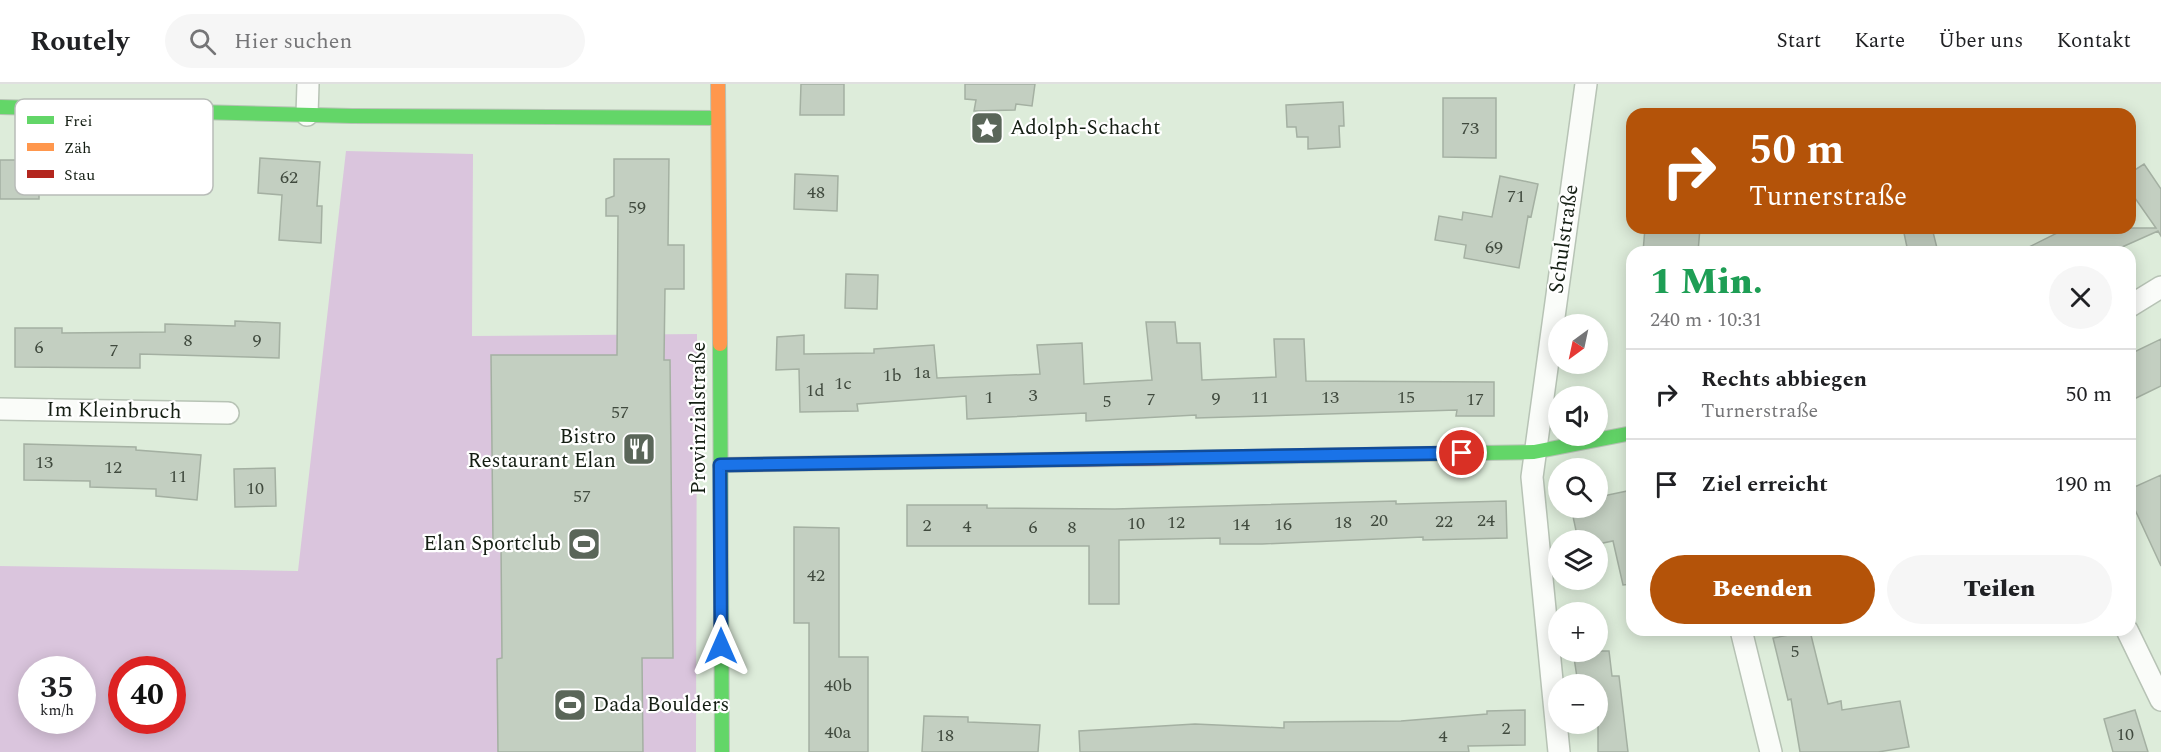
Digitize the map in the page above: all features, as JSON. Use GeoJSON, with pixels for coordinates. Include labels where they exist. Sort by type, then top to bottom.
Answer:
{"type":"FeatureCollection","features":[{"type":"Feature","properties":{"kind":"street"},"geometry":{"type":"LineString","coordinates":[[307,115],[308,84]]}},
{"type":"Feature","properties":{"kind":"street","name":"Provinzialstraße"},"geometry":{"type":"LineString","coordinates":[[718,84],[722,752]]}},
{"type":"Feature","properties":{"kind":"street","name":"Schulstraße"},"geometry":{"type":"LineString","coordinates":[[1558,752],[1533,508],[1534,452],[1586,84]]}},
{"type":"Feature","properties":{"kind":"street"},"geometry":{"type":"LineString","coordinates":[[0,107],[15,107]]}},
{"type":"Feature","properties":{"kind":"street"},"geometry":{"type":"LineString","coordinates":[[213,113],[718,118]]}},
{"type":"Feature","properties":{"kind":"street"},"geometry":{"type":"LineString","coordinates":[[2136,302],[2161,287]]}},
{"type":"Feature","properties":{"kind":"street","name":"Im Kleinbruch"},"geometry":{"type":"LineString","coordinates":[[0,409],[228,413]]}},
{"type":"Feature","properties":{"kind":"street"},"geometry":{"type":"LineString","coordinates":[[720,465],[1534,452],[1626,434]]}},
{"type":"Feature","properties":{"kind":"street"},"geometry":{"type":"LineString","coordinates":[[1742,636],[1771,752]]}},
{"type":"Feature","properties":{"kind":"street"},"geometry":{"type":"LineString","coordinates":[[2130,636],[2161,700]]}},
{"type":"Feature","properties":{"kind":"shaded area"},"geometry":{"type":"Polygon","coordinates":[[[346,151],[473,154],[472,336],[697,334],[696,752],[0,752],[0,566],[298,571],[346,151]]]}},
{"type":"Feature","properties":{"kind":"building"},"geometry":{"type":"Polygon","coordinates":[[[801,84],[844,84],[844,115],[800,115],[801,84]]]}},
{"type":"Feature","properties":{"kind":"building"},"geometry":{"type":"Polygon","coordinates":[[[965,84],[1035,84],[1032,106],[1016,104],[1015,110],[974,111],[976,100],[965,99],[965,84]]]}},
{"type":"Feature","properties":{"kind":"building"},"geometry":{"type":"Polygon","coordinates":[[[1443,98],[1496,98],[1496,158],[1443,157],[1443,98]]]}},
{"type":"Feature","properties":{"kind":"building"},"geometry":{"type":"Polygon","coordinates":[[[1343,102],[1344,126],[1339,126],[1340,147],[1308,149],[1308,137],[1297,137],[1296,127],[1287,127],[1286,105],[1343,102]]]}},
{"type":"Feature","properties":{"kind":"building"},"geometry":{"type":"Polygon","coordinates":[[[260,158],[320,162],[317,206],[322,206],[321,243],[279,240],[282,195],[258,193],[260,158]]]}},
{"type":"Feature","properties":{"kind":"building","name":"Elan Sportclub"},"geometry":{"type":"Polygon","coordinates":[[[614,159],[669,159],[668,245],[684,245],[684,289],[665,289],[664,360],[670,360],[673,658],[642,658],[643,752],[498,752],[497,659],[502,658],[501,544],[493,544],[491,355],[617,355],[618,216],[606,216],[606,199],[614,196],[614,159]]]}},
{"type":"Feature","properties":{"kind":"building"},"geometry":{"type":"Polygon","coordinates":[[[0,160],[15,160],[15,195],[39,195],[39,199],[0,199],[0,160]]]}},
{"type":"Feature","properties":{"kind":"building"},"geometry":{"type":"Polygon","coordinates":[[[2144,164],[2161,189],[2161,236],[2158,231],[2124,246],[2031,246],[2055,234],[2136,234],[2136,228],[2156,228],[2136,200],[2136,169],[2144,164]]]}},
{"type":"Feature","properties":{"kind":"building"},"geometry":{"type":"Polygon","coordinates":[[[795,174],[838,176],[837,211],[794,209],[795,174]]]}},
{"type":"Feature","properties":{"kind":"building"},"geometry":{"type":"Polygon","coordinates":[[[1500,176],[1538,184],[1531,217],[1528,216],[1519,268],[1464,258],[1466,245],[1435,240],[1439,216],[1462,220],[1463,212],[1492,217],[1500,176]]]}},
{"type":"Feature","properties":{"kind":"building"},"geometry":{"type":"Polygon","coordinates":[[[1644,234],[1700,234],[1698,246],[1644,246],[1644,234]]]}},
{"type":"Feature","properties":{"kind":"building"},"geometry":{"type":"Polygon","coordinates":[[[1904,234],[1934,234],[1936,246],[1907,246],[1904,234]]]}},
{"type":"Feature","properties":{"kind":"building"},"geometry":{"type":"Polygon","coordinates":[[[846,274],[878,275],[877,309],[845,308],[846,274]]]}},
{"type":"Feature","properties":{"kind":"building"},"geometry":{"type":"Polygon","coordinates":[[[235,321],[280,323],[279,358],[140,354],[140,368],[15,367],[15,328],[62,328],[62,333],[165,332],[165,324],[235,326],[235,321]]]}},
{"type":"Feature","properties":{"kind":"building"},"geometry":{"type":"Polygon","coordinates":[[[1146,322],[1175,322],[1177,343],[1200,343],[1202,380],[1276,377],[1274,339],[1304,339],[1306,381],[1494,382],[1494,416],[1456,416],[1457,410],[1196,418],[1196,415],[1086,421],[1086,413],[967,419],[966,396],[857,404],[858,411],[800,412],[799,369],[776,370],[777,337],[804,335],[804,354],[874,353],[874,349],[934,345],[937,378],[1040,374],[1037,345],[1082,343],[1084,384],[1152,380],[1146,322]]]}},
{"type":"Feature","properties":{"kind":"building"},"geometry":{"type":"Polygon","coordinates":[[[2161,339],[2161,386],[2136,398],[2136,351],[2161,339]]]}},
{"type":"Feature","properties":{"kind":"building"},"geometry":{"type":"Polygon","coordinates":[[[24,444],[136,447],[136,450],[201,455],[197,500],[156,496],[156,489],[90,487],[90,481],[24,480],[24,444]]]}},
{"type":"Feature","properties":{"kind":"building"},"geometry":{"type":"Polygon","coordinates":[[[275,468],[276,506],[235,507],[234,469],[275,468]]]}},
{"type":"Feature","properties":{"kind":"building"},"geometry":{"type":"Polygon","coordinates":[[[2161,475],[2161,566],[2136,512],[2136,486],[2161,475]]]}},
{"type":"Feature","properties":{"kind":"building"},"geometry":{"type":"Polygon","coordinates":[[[1626,491],[1626,585],[1623,585],[1613,541],[1608,542],[1608,530],[1576,530],[1573,518],[1608,518],[1608,495],[1626,491]]]}},
{"type":"Feature","properties":{"kind":"building"},"geometry":{"type":"Polygon","coordinates":[[[1396,501],[1396,504],[1506,501],[1507,538],[1423,540],[1423,537],[1262,544],[1220,544],[1220,538],[1119,540],[1119,604],[1089,604],[1089,546],[907,546],[907,505],[1115,509],[1396,501]]]}},
{"type":"Feature","properties":{"kind":"building"},"geometry":{"type":"Polygon","coordinates":[[[794,527],[839,528],[839,657],[868,657],[868,752],[809,752],[809,623],[794,623],[794,527]]]}},
{"type":"Feature","properties":{"kind":"building"},"geometry":{"type":"Polygon","coordinates":[[[1811,636],[1828,704],[1841,701],[1842,710],[1900,701],[1909,747],[1878,752],[1800,752],[1791,699],[1788,700],[1773,638],[1811,636]]]}},
{"type":"Feature","properties":{"kind":"building"},"geometry":{"type":"Polygon","coordinates":[[[1609,651],[1612,676],[1619,676],[1628,752],[1598,752],[1598,734],[1608,734],[1608,674],[1576,674],[1575,662],[1608,662],[1609,651]]]}},
{"type":"Feature","properties":{"kind":"building"},"geometry":{"type":"Polygon","coordinates":[[[1525,710],[1525,745],[1468,746],[1469,752],[1080,752],[1079,731],[1195,724],[1284,728],[1284,722],[1401,721],[1487,714],[1487,711],[1525,710]]]}},
{"type":"Feature","properties":{"kind":"building"},"geometry":{"type":"Polygon","coordinates":[[[2135,710],[2148,752],[2113,752],[2104,719],[2135,710]]]}},
{"type":"Feature","properties":{"kind":"building"},"geometry":{"type":"Polygon","coordinates":[[[924,716],[968,717],[968,722],[1040,725],[1038,752],[922,752],[924,716]]]}},
{"type":"Feature","properties":{"kind":"traffic: fast"},"geometry":{"type":"LineString","coordinates":[[0,107],[15,107]]}},
{"type":"Feature","properties":{"kind":"traffic: fast"},"geometry":{"type":"LineString","coordinates":[[213,112],[352,116],[718,118]]}},
{"type":"Feature","properties":{"kind":"traffic: fast"},"geometry":{"type":"LineString","coordinates":[[720,344],[722,752]]}},
{"type":"Feature","properties":{"kind":"traffic: fast"},"geometry":{"type":"LineString","coordinates":[[1187,458],[1534,452],[1626,434]]}},
{"type":"Feature","properties":{"kind":"traffic: slow"},"geometry":{"type":"LineString","coordinates":[[718,84],[720,344]]}},
{"type":"Feature","properties":{"kind":"traffic: slow"},"geometry":{"type":"LineString","coordinates":[[720,465],[967,461]]}},
{"type":"Feature","properties":{"kind":"traffic: jam"},"geometry":{"type":"LineString","coordinates":[[967,461],[1187,458]]}},
{"type":"Feature","properties":{"kind":"place","name":"Adolph-Schacht"},"geometry":{"type":"Point","coordinates":[987,128]}},
{"type":"Feature","properties":{"kind":"place","name":"Bistro Restaurant Elan"},"geometry":{"type":"Point","coordinates":[639,449]}},
{"type":"Feature","properties":{"kind":"place","name":"Elan Sportclub"},"geometry":{"type":"Point","coordinates":[584,544]}},
{"type":"Feature","properties":{"kind":"place","name":"Dada Boulders"},"geometry":{"type":"Point","coordinates":[570,705]}},
{"type":"Feature","properties":{"kind":"route"},"geometry":{"type":"LineString","coordinates":[[721,646],[720,465],[1462,453]]}}]}
